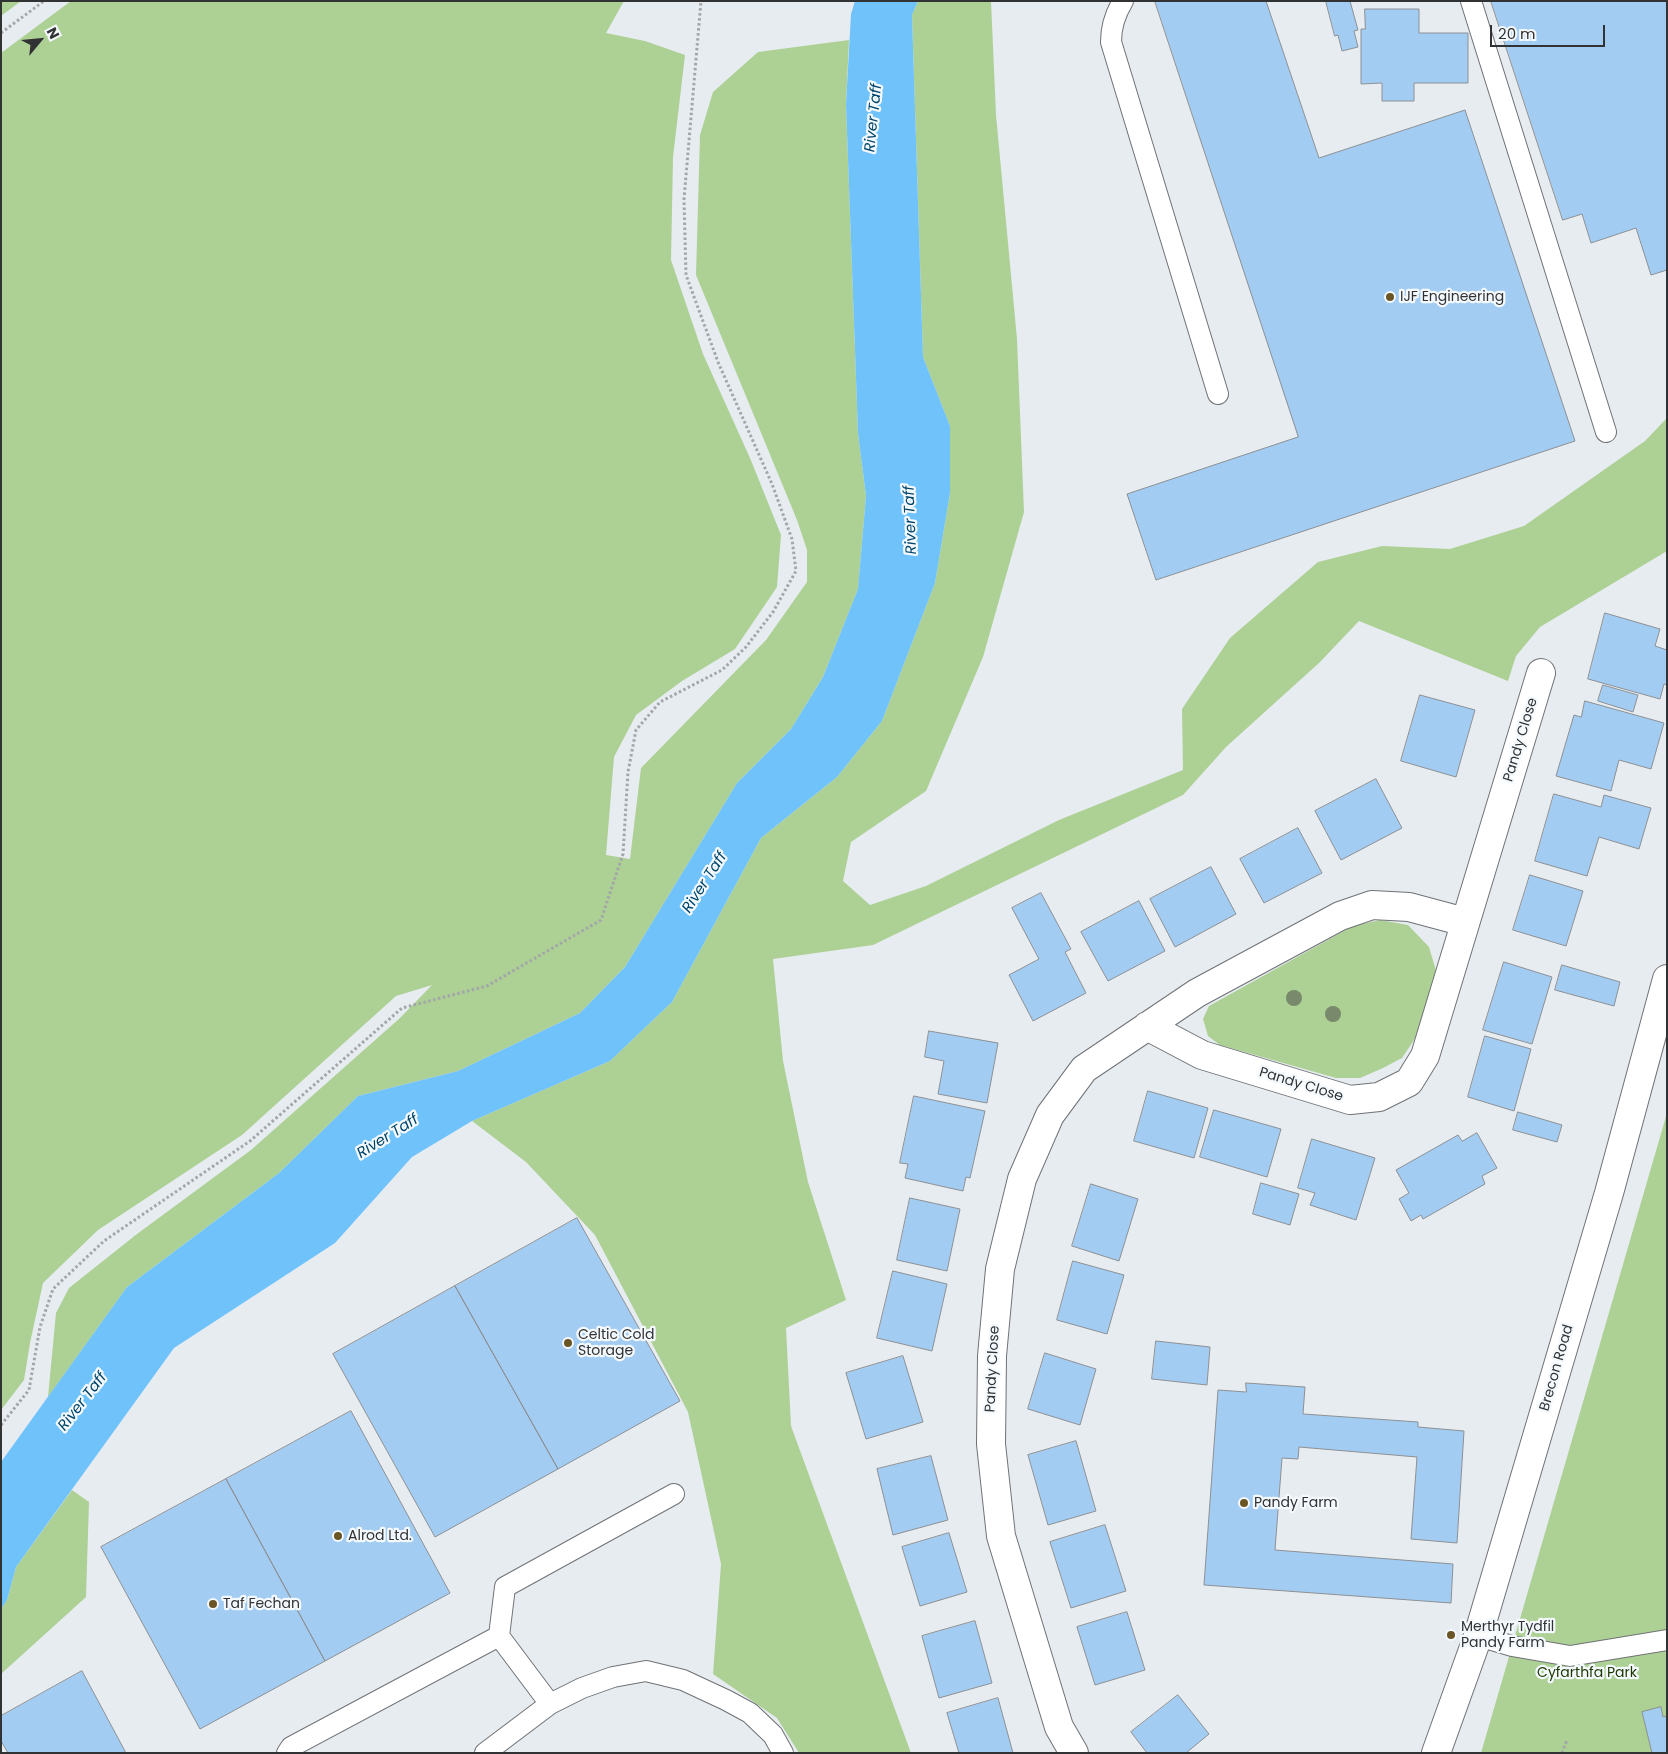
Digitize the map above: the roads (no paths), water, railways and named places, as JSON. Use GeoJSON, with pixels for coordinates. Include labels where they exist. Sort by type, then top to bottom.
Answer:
{"type":"FeatureCollection","features":[{"type":"Feature","properties":{"kind":"street","name":"Pandy Close"},"geometry":{"type":"LineString","coordinates":[[1147,1026],[1202,1055],[1350,1100],[1379,1097],[1409,1082],[1425,1056],[1541,673]]}},
{"type":"Feature","properties":{"kind":"street","name":"Pandy Close"},"geometry":{"type":"LineString","coordinates":[[1074,1753],[1059,1727],[1001,1536],[991,1444],[992,1356],[1000,1279],[1022,1179],[1050,1115],[1084,1069],[1197,993],[1340,916],[1372,905],[1409,907],[1465,922]]}},
{"type":"Feature","properties":{"kind":"street","name":"Brecon Road"},"geometry":{"type":"LineString","coordinates":[[1436,1753],[1478,1636],[1609,1193],[1667,979]]}},
{"type":"Feature","properties":{"kind":"lane"},"geometry":{"type":"LineString","coordinates":[[1123,1],[1115,14],[1111,31],[1111,42],[1218,394]]}},
{"type":"Feature","properties":{"kind":"lane"},"geometry":{"type":"LineString","coordinates":[[1471,1],[1606,432]]}},
{"type":"Feature","properties":{"kind":"lane"},"geometry":{"type":"LineString","coordinates":[[550,1704],[499,1636],[505,1586],[674,1494]]}},
{"type":"Feature","properties":{"kind":"lane"},"geometry":{"type":"LineString","coordinates":[[287,1753],[291,1747],[499,1636]]}},
{"type":"Feature","properties":{"kind":"lane"},"geometry":{"type":"LineString","coordinates":[[1478,1636],[1512,1646],[1570,1656],[1667,1640]]}},
{"type":"Feature","properties":{"kind":"lane"},"geometry":{"type":"LineString","coordinates":[[485,1753],[550,1704],[582,1688],[613,1677],[646,1671],[683,1680],[726,1700],[750,1714],[773,1735],[783,1753]]}},
{"type":"Feature","properties":{"kind":"water","name":"River Taff"},"geometry":{"type":"Polygon","coordinates":[[[855,1],[918,1],[912,15],[923,357],[950,426],[950,493],[935,583],[882,721],[837,777],[761,838],[672,1002],[610,1061],[472,1121],[412,1157],[335,1243],[174,1348],[16,1567],[7,1600],[1,1609],[1,1462],[127,1287],[279,1173],[358,1096],[458,1071],[580,1013],[625,967],[737,783],[791,729],[823,677],[858,589],[866,496],[858,433],[846,104],[851,14],[855,1]]]}},
{"type":"Feature","properties":{"kind":"place","name":"IJF Engineering"},"geometry":{"type":"Point","coordinates":[1390,297]}},
{"type":"Feature","properties":{"kind":"place","name":"Celtic Cold Storage"},"geometry":{"type":"Point","coordinates":[568,1343]}},
{"type":"Feature","properties":{"kind":"place","name":"Pandy Farm"},"geometry":{"type":"Point","coordinates":[1244,1503]}},
{"type":"Feature","properties":{"kind":"place","name":"Alrod Ltd."},"geometry":{"type":"Point","coordinates":[338,1536]}},
{"type":"Feature","properties":{"kind":"place","name":"Taf Fechan"},"geometry":{"type":"Point","coordinates":[213,1604]}},
{"type":"Feature","properties":{"kind":"place","name":"Merthyr Tydfil Pandy Farm"},"geometry":{"type":"Point","coordinates":[1451,1635]}},
{"type":"Feature","properties":{"kind":"park label","name":"Cyfarthfa Park"},"geometry":{"type":"Point","coordinates":[1587,1673]}}]}
